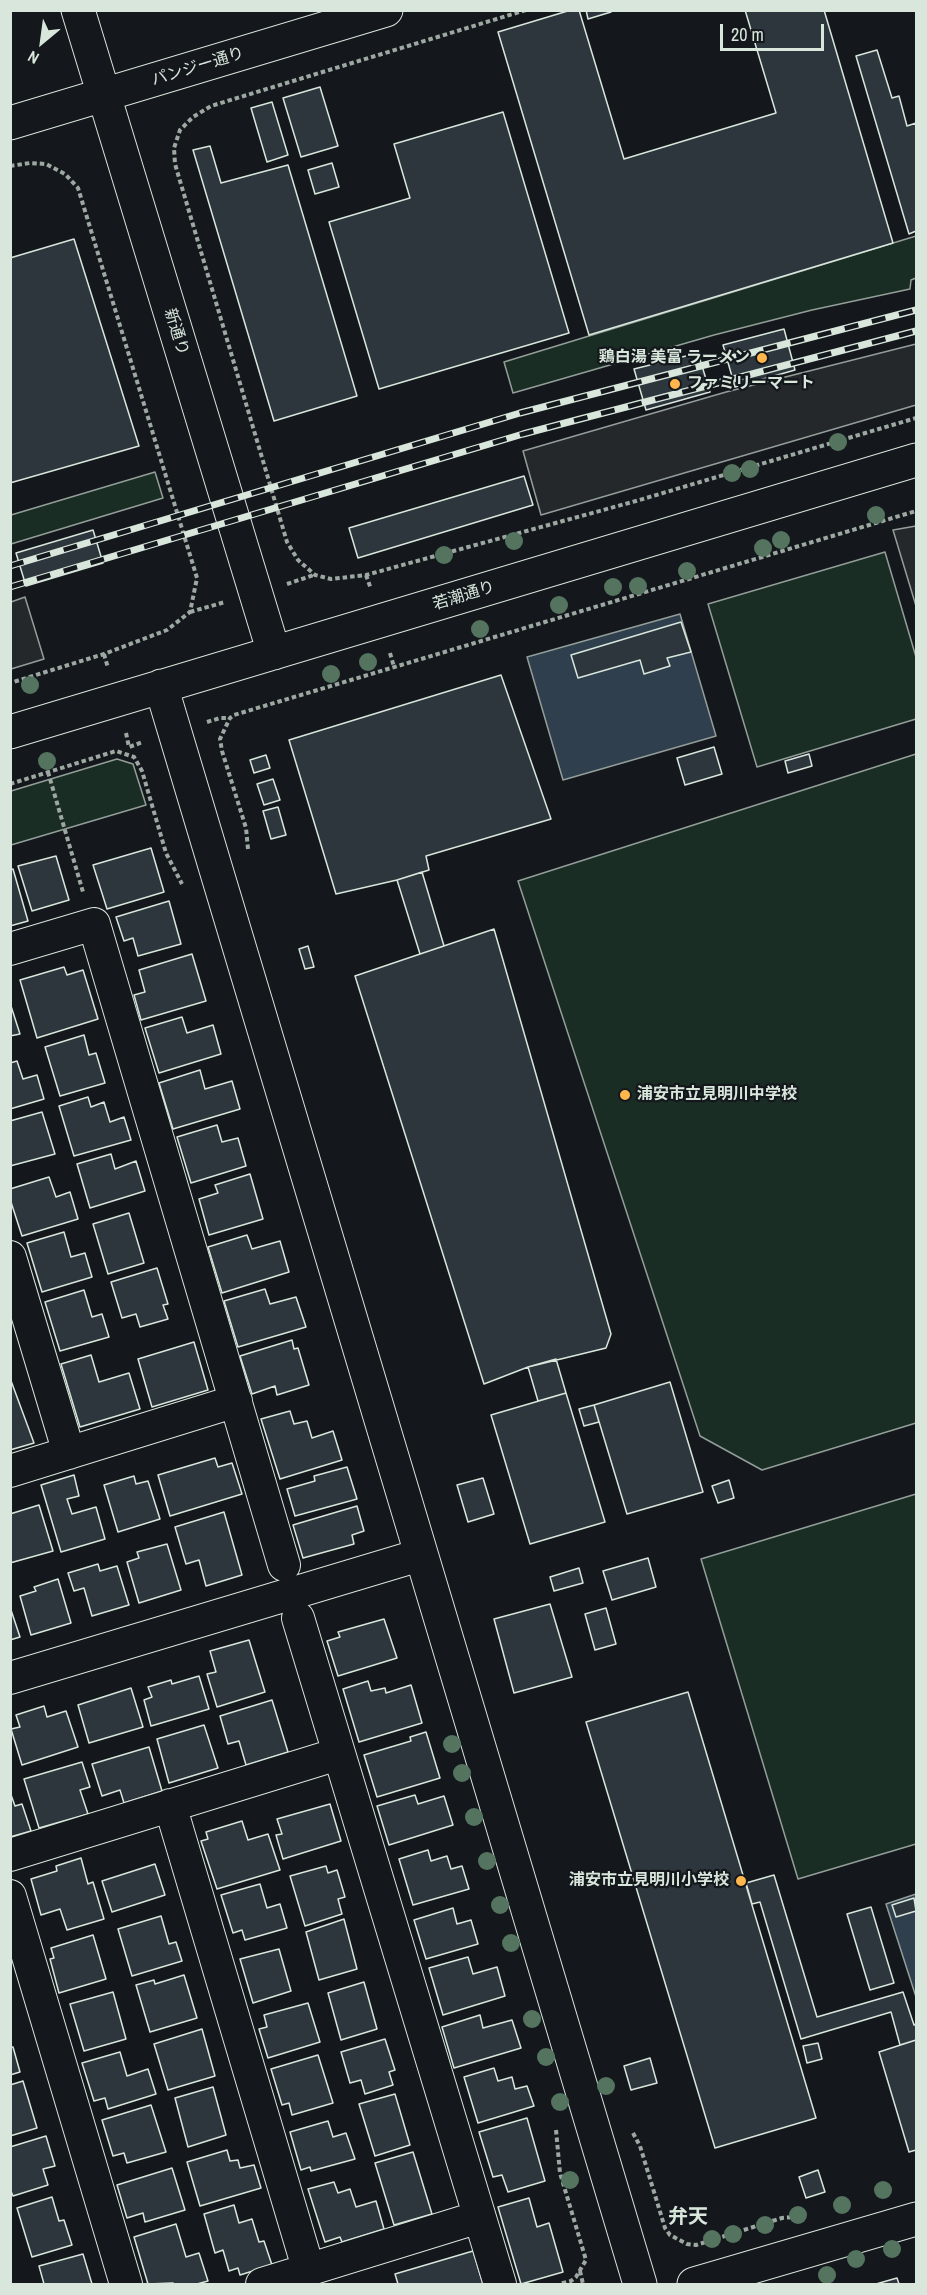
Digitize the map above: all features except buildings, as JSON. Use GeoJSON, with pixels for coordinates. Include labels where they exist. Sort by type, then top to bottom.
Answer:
{"type":"FeatureCollection","features":[{"type":"Feature","properties":{"kind":"street","name":"新通り"},"geometry":{"type":"LineString","coordinates":[[78,10],[274,653]]}},
{"type":"Feature","properties":{"kind":"street","name":"パンジー通り"},"geometry":{"type":"LineString","coordinates":[[10,123],[386,10]]}},
{"type":"Feature","properties":{"kind":"street","name":"若潮通り"},"geometry":{"type":"LineString","coordinates":[[10,732],[916,460]]}},
{"type":"Feature","properties":{"kind":"street"},"geometry":{"type":"LineString","coordinates":[[162,686],[420,1555],[640,2284]]}},
{"type":"Feature","properties":{"kind":"street"},"geometry":{"type":"LineString","coordinates":[[10,949],[94,924],[284,1565]]}},
{"type":"Feature","properties":{"kind":"street"},"geometry":{"type":"LineString","coordinates":[[10,1257],[69,1453]]}},
{"type":"Feature","properties":{"kind":"street"},"geometry":{"type":"LineString","coordinates":[[10,1471],[236,1401]]}},
{"type":"Feature","properties":{"kind":"street"},"geometry":{"type":"LineString","coordinates":[[10,1678],[420,1555]]}},
{"type":"Feature","properties":{"kind":"street"},"geometry":{"type":"LineString","coordinates":[[297,1618],[500,2284]]}},
{"type":"Feature","properties":{"kind":"street"},"geometry":{"type":"LineString","coordinates":[[10,1855],[338,1754]]}},
{"type":"Feature","properties":{"kind":"street"},"geometry":{"type":"LineString","coordinates":[[170,1805],[309,2271]]}},
{"type":"Feature","properties":{"kind":"street"},"geometry":{"type":"LineString","coordinates":[[10,1896],[126,2284]]}},
{"type":"Feature","properties":{"kind":"street"},"geometry":{"type":"LineString","coordinates":[[262,2284],[479,2217]]}},
{"type":"Feature","properties":{"kind":"street"},"geometry":{"type":"LineString","coordinates":[[694,2284],[916,2219]]}},
{"type":"Feature","properties":{"kind":"path"},"geometry":{"type":"LineString","coordinates":[[526,10],[211,106],[193,117],[180,130],[174,148],[175,164],[286,542],[298,560],[315,575],[323,577],[352,578],[366,575],[636,501],[916,418]]}},
{"type":"Feature","properties":{"kind":"path"},"geometry":{"type":"LineString","coordinates":[[10,166],[30,163],[46,164],[65,174],[78,188],[197,578],[190,612],[167,630],[104,654],[10,682]]}},
{"type":"Feature","properties":{"kind":"path"},"geometry":{"type":"LineString","coordinates":[[248,850],[246,828],[220,739],[230,718],[234,715],[916,510]]}},
{"type":"Feature","properties":{"kind":"path"},"geometry":{"type":"LineString","coordinates":[[125,754],[129,747]]}},
{"type":"Feature","properties":{"kind":"path"},"geometry":{"type":"LineString","coordinates":[[48,772],[94,924]]}},
{"type":"Feature","properties":{"kind":"path"},"geometry":{"type":"LineString","coordinates":[[630,2127],[640,2146],[665,2229],[670,2235],[687,2244],[696,2245],[782,2218],[802,2216]]}},
{"type":"Feature","properties":{"kind":"path"},"geometry":{"type":"LineString","coordinates":[[580,2270],[584,2284]]}},
{"type":"Feature","properties":{"kind":"green space"},"geometry":{"type":"Polygon","coordinates":[[[916,236],[916,278],[911,280],[910,289],[812,310],[714,335],[513,393],[504,362],[916,236]]]}},
{"type":"Feature","properties":{"kind":"green space"},"geometry":{"type":"Polygon","coordinates":[[[155,472],[163,498],[11,544],[11,515],[155,472]]]}},
{"type":"Feature","properties":{"kind":"green space"},"geometry":{"type":"Polygon","coordinates":[[[885,552],[916,657],[916,719],[757,767],[708,604],[885,552]]]}},
{"type":"Feature","properties":{"kind":"green space"},"geometry":{"type":"Polygon","coordinates":[[[916,754],[916,1423],[762,1470],[700,1436],[518,881],[916,754]]]}},
{"type":"Feature","properties":{"kind":"green space"},"geometry":{"type":"Polygon","coordinates":[[[117,759],[133,764],[146,805],[11,845],[11,791],[117,759]]]}},
{"type":"Feature","properties":{"kind":"green space"},"geometry":{"type":"Polygon","coordinates":[[[916,1494],[916,1844],[798,1879],[701,1559],[916,1494]]]}},
{"type":"Feature","properties":{"kind":"shaded area"},"geometry":{"type":"Polygon","coordinates":[[[916,344],[916,405],[541,515],[523,451],[726,392],[916,344]]]}},
{"type":"Feature","properties":{"kind":"shaded area"},"geometry":{"type":"Polygon","coordinates":[[[916,526],[916,606],[893,530],[916,526]]]}},
{"type":"Feature","properties":{"kind":"shaded area"},"geometry":{"type":"Polygon","coordinates":[[[25,597],[44,659],[11,669],[11,602],[25,597]]]}},
{"type":"Feature","properties":{"kind":"water"},"geometry":{"type":"Polygon","coordinates":[[[680,614],[716,736],[563,780],[527,657],[680,614]]]}},
{"type":"Feature","properties":{"kind":"water"},"geometry":{"type":"Polygon","coordinates":[[[916,1894],[916,1997],[886,1904],[916,1894]]]}},
{"type":"Feature","properties":{"kind":"railway"},"geometry":{"type":"LineString","coordinates":[[10,566],[520,413],[916,310]]}},
{"type":"Feature","properties":{"kind":"railway"},"geometry":{"type":"LineString","coordinates":[[10,587],[523,434],[916,331]]}},
{"type":"Feature","properties":{"kind":"place","name":"鶏白湯 美富 ラーメン"},"geometry":{"type":"Point","coordinates":[762,358]}},
{"type":"Feature","properties":{"kind":"place","name":"ファミリーマート"},"geometry":{"type":"Point","coordinates":[675,384]}},
{"type":"Feature","properties":{"kind":"place","name":"浦安市立見明川中学校"},"geometry":{"type":"Point","coordinates":[625,1095]}},
{"type":"Feature","properties":{"kind":"place","name":"浦安市立見明川小学校"},"geometry":{"type":"Point","coordinates":[741,1881]}},
{"type":"Feature","properties":{"kind":"district","name":"弁天"},"geometry":{"type":"Point","coordinates":[688,2218]}}]}
